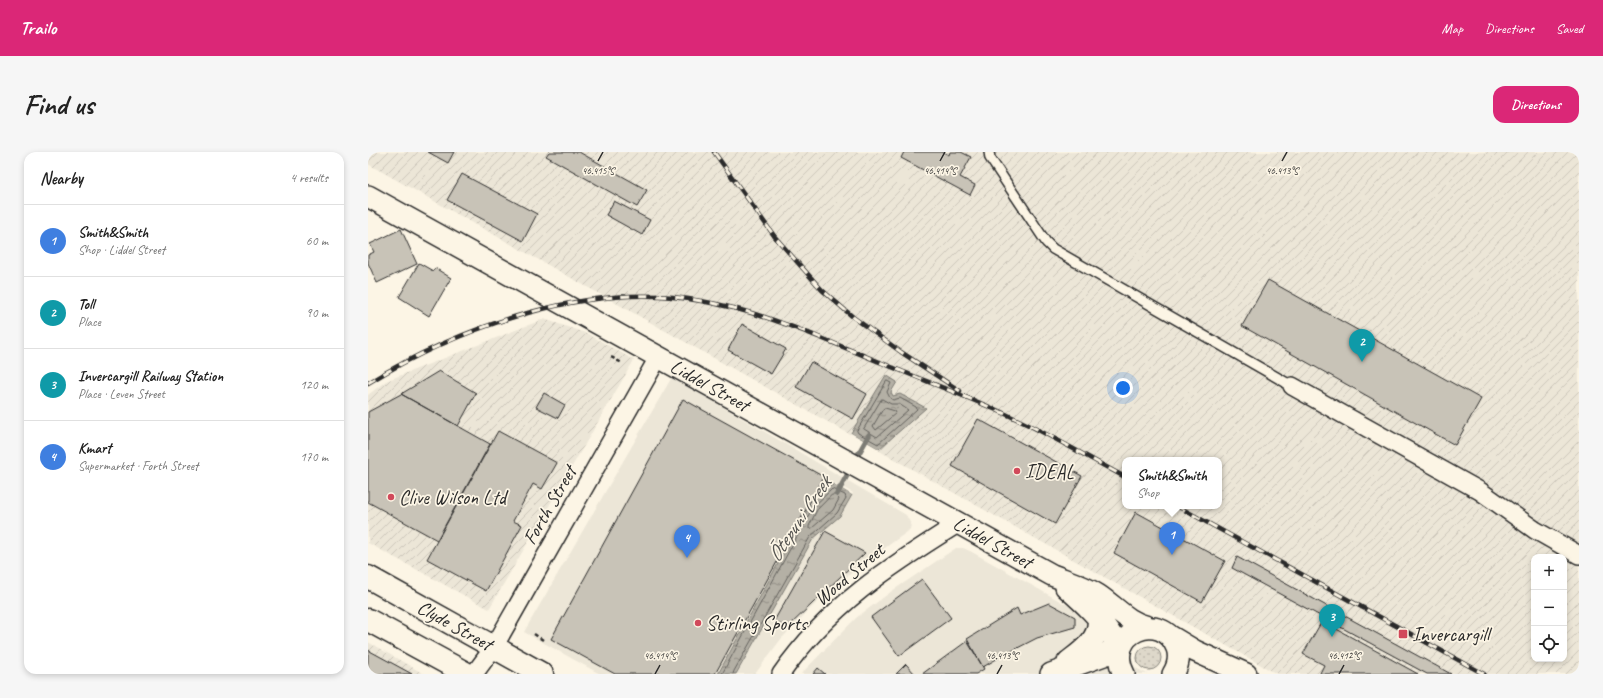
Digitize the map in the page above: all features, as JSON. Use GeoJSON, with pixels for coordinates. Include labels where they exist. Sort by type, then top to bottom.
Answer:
{"type":"FeatureCollection","features":[{"type":"Feature","properties":{"kind":"highway","name":"Clyde Street"},"geometry":{"type":"LineString","coordinates":[[368,577],[542,674]]}},
{"type":"Feature","properties":{"kind":"highway","name":"Clyde Street"},"geometry":{"type":"LineString","coordinates":[[368,620],[466,674]]}},
{"type":"Feature","properties":{"kind":"street","name":"Liddel Street"},"geometry":{"type":"LineString","coordinates":[[368,196],[1052,575],[1099,595],[1131,621],[1148,628],[1156,628],[1164,631],[1195,651],[1246,674]]}},
{"type":"Feature","properties":{"kind":"street","name":"Forth Street"},"geometry":{"type":"LineString","coordinates":[[474,674],[494,647],[658,356]]}},
{"type":"Feature","properties":{"kind":"street"},"geometry":{"type":"LineString","coordinates":[[1292,386],[1480,491],[1535,530],[1579,555]]}},
{"type":"Feature","properties":{"kind":"street","name":"Wood Street"},"geometry":{"type":"LineString","coordinates":[[781,674],[816,632],[852,597],[906,556],[959,524]]}},
{"type":"Feature","properties":{"kind":"street","name":"Liddel Street"},"geometry":{"type":"LineString","coordinates":[[1052,575],[1086,604],[1113,638],[1122,642]]}},
{"type":"Feature","properties":{"kind":"street"},"geometry":{"type":"LineString","coordinates":[[1052,674],[1090,643],[1098,629],[1098,618]]}},
{"type":"Feature","properties":{"kind":"street"},"geometry":{"type":"LineString","coordinates":[[1052,674],[1104,655],[1140,629],[1148,628]]}},
{"type":"Feature","properties":{"kind":"street"},"geometry":{"type":"LineString","coordinates":[[1170,636],[1175,643],[1179,660],[1174,674]]}},
{"type":"Feature","properties":{"kind":"street"},"geometry":{"type":"LineString","coordinates":[[1122,642],[1119,651],[1123,671]]}},
{"type":"Feature","properties":{"kind":"lane"},"geometry":{"type":"LineString","coordinates":[[989,152],[990,158],[1046,242],[1053,249],[1292,386]]}},
{"type":"Feature","properties":{"kind":"path"},"geometry":{"type":"LineString","coordinates":[[611,357],[622,363]]}},
{"type":"Feature","properties":{"kind":"path"},"geometry":{"type":"LineString","coordinates":[[534,634],[543,640]]}},
{"type":"Feature","properties":{"kind":"shaded area"},"geometry":{"type":"Polygon","coordinates":[[[368,152],[1579,152],[1579,674],[1277,674],[368,164],[368,152]]]}},
{"type":"Feature","properties":{"kind":"shaded area"},"geometry":{"type":"Polygon","coordinates":[[[544,319],[588,334],[634,360],[489,609],[368,543],[368,395],[386,381],[544,319]]]}},
{"type":"Feature","properties":{"kind":"shaded area"},"geometry":{"type":"Polygon","coordinates":[[[672,377],[906,515],[911,524],[910,529],[907,532],[857,568],[812,607],[781,639],[755,674],[600,674],[524,632],[672,377]]]}},
{"type":"Feature","properties":{"kind":"shaded area"},"geometry":{"type":"Polygon","coordinates":[[[956,548],[963,548],[970,551],[1083,614],[1087,618],[1088,629],[1080,639],[1147,674],[801,674],[856,618],[892,591],[956,548]]]}},
{"type":"Feature","properties":{"kind":"shaded area"},"geometry":{"type":"Polygon","coordinates":[[[368,642],[424,674],[368,674],[368,642]]]}},
{"type":"Feature","properties":{"kind":"shaded area"},"geometry":{"type":"Polygon","coordinates":[[[1149,646],[1157,650],[1161,658],[1157,666],[1149,670],[1141,666],[1137,658],[1141,650],[1149,646]]]}},
{"type":"Feature","properties":{"kind":"water"},"geometry":{"type":"Polygon","coordinates":[[[886,375],[897,382],[891,392],[893,396],[900,394],[926,408],[879,449],[851,433],[886,375]]]}},
{"type":"Feature","properties":{"kind":"water"},"geometry":{"type":"Polygon","coordinates":[[[832,483],[852,495],[840,516],[813,539],[736,674],[718,674],[810,505],[832,483]]]}},
{"type":"Feature","properties":{"kind":"pier"},"geometry":{"type":"Polygon","coordinates":[[[851,433],[879,449],[878,451],[850,435],[851,433]]]}},
{"type":"Feature","properties":{"kind":"pier"},"geometry":{"type":"Polygon","coordinates":[[[831,481],[853,493],[852,495],[832,483],[810,505],[814,498],[831,481]]]}},
{"type":"Feature","properties":{"kind":"building"},"geometry":{"type":"Polygon","coordinates":[[[428,152],[454,152],[448,163],[428,152]]]}},
{"type":"Feature","properties":{"kind":"building"},"geometry":{"type":"Polygon","coordinates":[[[549,152],[579,152],[647,190],[637,207],[546,156],[549,152]]]}},
{"type":"Feature","properties":{"kind":"building"},"geometry":{"type":"Polygon","coordinates":[[[904,152],[943,152],[949,155],[950,152],[961,152],[971,157],[960,177],[975,185],[970,195],[901,158],[904,152]]]}},
{"type":"Feature","properties":{"kind":"building"},"geometry":{"type":"Polygon","coordinates":[[[462,174],[537,214],[523,241],[447,200],[462,174]]]}},
{"type":"Feature","properties":{"kind":"building"},"geometry":{"type":"Polygon","coordinates":[[[614,201],[650,220],[642,235],[606,215],[614,201]]]}},
{"type":"Feature","properties":{"kind":"building"},"geometry":{"type":"Polygon","coordinates":[[[401,229],[417,264],[377,283],[368,263],[368,255],[374,252],[370,244],[401,229]]]}},
{"type":"Feature","properties":{"kind":"building"},"geometry":{"type":"Polygon","coordinates":[[[419,263],[433,271],[435,268],[451,278],[429,316],[399,297],[419,263]]]}},
{"type":"Feature","properties":{"kind":"building"},"geometry":{"type":"Polygon","coordinates":[[[1268,280],[1481,399],[1455,445],[1242,326],[1268,280]]]}},
{"type":"Feature","properties":{"kind":"building"},"geometry":{"type":"Polygon","coordinates":[[[742,324],[786,349],[771,374],[728,350],[742,324]]]}},
{"type":"Feature","properties":{"kind":"building"},"geometry":{"type":"Polygon","coordinates":[[[811,362],[867,394],[853,419],[796,387],[811,362]]]}},
{"type":"Feature","properties":{"kind":"building"},"geometry":{"type":"Polygon","coordinates":[[[439,371],[476,393],[458,426],[401,394],[439,371]]]}},
{"type":"Feature","properties":{"kind":"building"},"geometry":{"type":"Polygon","coordinates":[[[544,393],[565,405],[558,418],[536,407],[544,393]]]}},
{"type":"Feature","properties":{"kind":"building"},"geometry":{"type":"Polygon","coordinates":[[[401,394],[490,444],[437,540],[368,502],[368,412],[401,394]]]}},
{"type":"Feature","properties":{"kind":"building"},"geometry":{"type":"Polygon","coordinates":[[[683,399],[824,477],[715,674],[615,674],[551,639],[683,399]]]}},
{"type":"Feature","properties":{"kind":"building","name":"IDEAL"},"geometry":{"type":"Polygon","coordinates":[[[978,419],[1082,476],[1055,524],[952,466],[978,419]]]}},
{"type":"Feature","properties":{"kind":"building"},"geometry":{"type":"Polygon","coordinates":[[[498,431],[557,463],[542,489],[533,484],[513,521],[522,525],[486,591],[427,559],[498,431]]]}},
{"type":"Feature","properties":{"kind":"building"},"geometry":{"type":"Polygon","coordinates":[[[1136,512],[1225,561],[1202,602],[1114,553],[1136,512]]]}},
{"type":"Feature","properties":{"kind":"building"},"geometry":{"type":"Polygon","coordinates":[[[825,531],[865,553],[787,628],[774,621],[825,531]]]}},
{"type":"Feature","properties":{"kind":"building"},"geometry":{"type":"Polygon","coordinates":[[[1237,557],[1451,674],[1427,674],[1232,568],[1237,557]]]}},
{"type":"Feature","properties":{"kind":"building"},"geometry":{"type":"Polygon","coordinates":[[[922,579],[951,618],[899,656],[871,617],[922,579]]]}},
{"type":"Feature","properties":{"kind":"building"},"geometry":{"type":"Polygon","coordinates":[[[1049,603],[1075,617],[1075,627],[1037,638],[983,667],[967,639],[1017,608],[1020,615],[1049,603]]]}},
{"type":"Feature","properties":{"kind":"building"},"geometry":{"type":"Polygon","coordinates":[[[1322,621],[1418,674],[1321,674],[1320,673],[1324,665],[1303,654],[1322,621]]]}},
{"type":"Feature","properties":{"kind":"building"},"geometry":{"type":"Polygon","coordinates":[[[967,641],[984,669],[976,674],[922,674],[967,641]]]}},
{"type":"Feature","properties":{"kind":"building"},"geometry":{"type":"Polygon","coordinates":[[[368,650],[412,674],[368,674],[368,650]]]}},
{"type":"Feature","properties":{"kind":"building"},"geometry":{"type":"Polygon","coordinates":[[[906,664],[915,674],[896,674],[906,664]]]}},
{"type":"Feature","properties":{"kind":"building"},"geometry":{"type":"Polygon","coordinates":[[[818,668],[825,674],[813,674],[818,668]]]}},
{"type":"Feature","properties":{"kind":"waterway","name":"Ōtepuni Creek"},"geometry":{"type":"LineString","coordinates":[[855,460],[869,435]]}},
{"type":"Feature","properties":{"kind":"waterway","name":"Ōtepuni Creek"},"geometry":{"type":"LineString","coordinates":[[837,494],[851,468]]}},
{"type":"Feature","properties":{"kind":"railway"},"geometry":{"type":"LineString","coordinates":[[714,152],[775,237],[822,290],[853,317],[901,352],[960,391]]}},
{"type":"Feature","properties":{"kind":"railway"},"geometry":{"type":"LineString","coordinates":[[368,383],[405,362],[444,343],[486,326],[528,313],[572,303],[616,297],[659,296],[701,301],[748,312],[793,327],[978,402],[1039,430],[1122,475]]}},
{"type":"Feature","properties":{"kind":"railway"},"geometry":{"type":"LineString","coordinates":[[1182,509],[1484,674]]}},
{"type":"Feature","properties":{"kind":"place","name":"Toll"},"geometry":{"type":"Point","coordinates":[1362,362]}},
{"type":"Feature","properties":{"kind":"place","name":"IDEAL"},"geometry":{"type":"Point","coordinates":[1017,471]}},
{"type":"Feature","properties":{"kind":"place","name":"Clive Wilson Ltd"},"geometry":{"type":"Point","coordinates":[391,497]}},
{"type":"Feature","properties":{"kind":"place","name":"Smith&Smith"},"geometry":{"type":"Point","coordinates":[1172,555]}},
{"type":"Feature","properties":{"kind":"place","name":"Kmart"},"geometry":{"type":"Point","coordinates":[687,558]}},
{"type":"Feature","properties":{"kind":"place","name":"Stirling Sports"},"geometry":{"type":"Point","coordinates":[698,623]}},
{"type":"Feature","properties":{"kind":"place","name":"Invercargill"},"geometry":{"type":"Point","coordinates":[1403,634]}},
{"type":"Feature","properties":{"kind":"place","name":"Invercargill Railway Station"},"geometry":{"type":"Point","coordinates":[1332,637]}}]}
